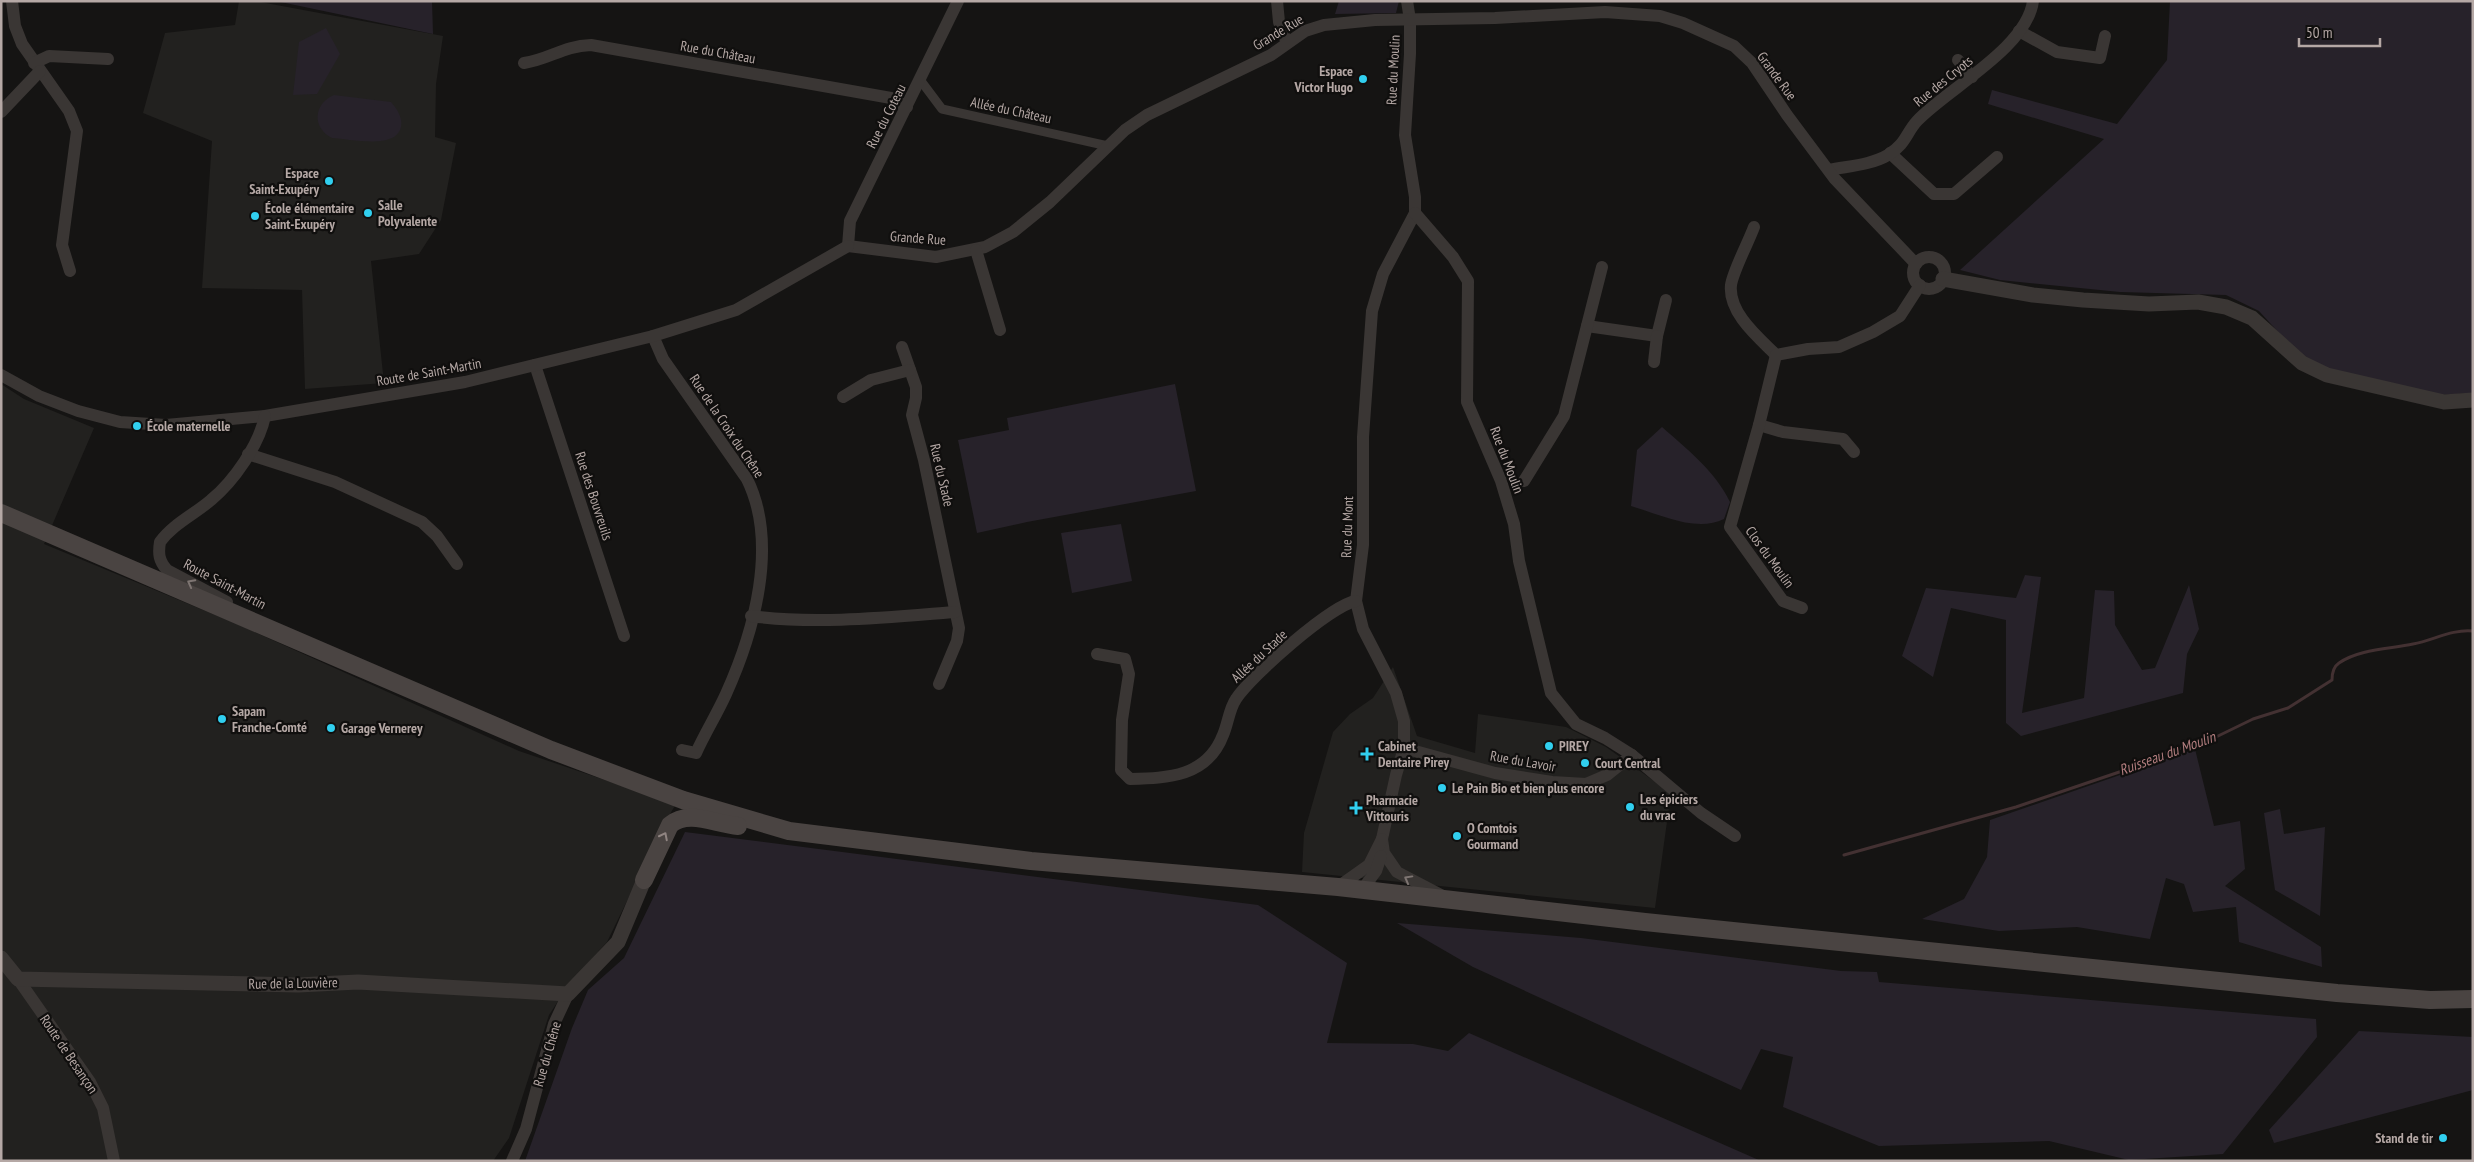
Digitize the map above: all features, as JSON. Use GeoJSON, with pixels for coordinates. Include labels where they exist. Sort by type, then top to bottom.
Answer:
{"type":"FeatureCollection","features":[{"type":"Feature","properties":{"kind":"main road"},"geometry":{"type":"LineString","coordinates":[[1,513],[551,750],[683,800],[789,830]]}},
{"type":"Feature","properties":{"kind":"main road"},"geometry":{"type":"LineString","coordinates":[[644,880],[670,825],[677,818],[692,817],[730,825],[789,830],[1031,861],[1338,887],[1645,922],[2337,993],[2430,1000],[2473,999]]}},
{"type":"Feature","properties":{"kind":"street"},"geometry":{"type":"LineString","coordinates":[[12,1],[15,26],[22,44],[69,111],[77,131],[62,245],[70,271]]}},
{"type":"Feature","properties":{"kind":"street","name":"Rue du Coteau"},"geometry":{"type":"LineString","coordinates":[[848,246],[850,221],[921,80],[958,1]]}},
{"type":"Feature","properties":{"kind":"street"},"geometry":{"type":"LineString","coordinates":[[1277,1],[1278,22],[1287,43]]}},
{"type":"Feature","properties":{"kind":"street","name":"Rue du Moulin"},"geometry":{"type":"LineString","coordinates":[[1407,1],[1410,20],[1405,135],[1415,197],[1414,213],[1453,257],[1468,281],[1470,288],[1467,402],[1501,480],[1512,516],[1519,561],[1551,693],[1576,724],[1606,738],[1632,755],[1701,814],[1735,836]]}},
{"type":"Feature","properties":{"kind":"street","name":"Rue des Cryots"},"geometry":{"type":"LineString","coordinates":[[1829,170],[1878,160],[1906,140],[1917,121],[1996,58],[2026,20],[2033,1]]}},
{"type":"Feature","properties":{"kind":"street","name":"Grande Rue"},"geometry":{"type":"LineString","coordinates":[[848,246],[936,257],[976,250],[1013,232],[1050,202],[1125,130],[1148,115],[1271,56],[1305,31],[1324,25],[1374,20],[1495,18],[1605,12],[1660,16],[1683,23],[1734,46],[1752,63],[1787,115],[1829,170],[1916,264]]}},
{"type":"Feature","properties":{"kind":"street"},"geometry":{"type":"LineString","coordinates":[[2019,30],[2057,52],[2100,58],[2105,36]]}},
{"type":"Feature","properties":{"kind":"street","name":"Rue du Château"},"geometry":{"type":"LineString","coordinates":[[524,63],[539,60],[563,49],[592,45],[891,98],[906,107]]}},
{"type":"Feature","properties":{"kind":"street"},"geometry":{"type":"LineString","coordinates":[[1,112],[37,67],[50,56],[108,58]]}},
{"type":"Feature","properties":{"kind":"street"},"geometry":{"type":"LineString","coordinates":[[1958,60],[1972,77]]}},
{"type":"Feature","properties":{"kind":"street","name":"Allée du Château"},"geometry":{"type":"LineString","coordinates":[[921,80],[942,109],[1108,146]]}},
{"type":"Feature","properties":{"kind":"street"},"geometry":{"type":"LineString","coordinates":[[1890,153],[1934,194],[1954,194],[1997,157]]}},
{"type":"Feature","properties":{"kind":"street","name":"Rue du Mont"},"geometry":{"type":"LineString","coordinates":[[1381,842],[1404,748],[1404,721],[1396,693],[1363,629],[1356,601],[1363,545],[1362,437],[1372,311],[1383,274],[1414,213]]}},
{"type":"Feature","properties":{"kind":"street"},"geometry":{"type":"LineString","coordinates":[[1754,227],[1731,286],[1736,308],[1744,323],[1776,355],[1808,349],[1839,347],[1873,332],[1900,316],[1920,285]]}},
{"type":"Feature","properties":{"kind":"street","name":"Route de Saint-Martin"},"geometry":{"type":"LineString","coordinates":[[1,375],[55,402],[78,411],[120,422],[166,425],[265,416],[465,382],[653,336],[736,310],[848,246]]}},
{"type":"Feature","properties":{"kind":"street"},"geometry":{"type":"LineString","coordinates":[[976,250],[1000,330]]}},
{"type":"Feature","properties":{"kind":"street"},"geometry":{"type":"LineString","coordinates":[[1924,258],[1934,258],[1945,269],[1944,279],[1933,288],[1920,285],[1913,273],[1916,264],[1924,258]]}},
{"type":"Feature","properties":{"kind":"street"},"geometry":{"type":"LineString","coordinates":[[1524,481],[1564,416],[1602,267]]}},
{"type":"Feature","properties":{"kind":"street"},"geometry":{"type":"LineString","coordinates":[[1944,279],[2033,295],[2083,300],[2149,304],[2198,302],[2226,307],[2252,318],[2302,363],[2327,375],[2444,402],[2473,400]]}},
{"type":"Feature","properties":{"kind":"street"},"geometry":{"type":"LineString","coordinates":[[1654,362],[1657,336],[1666,300]]}},
{"type":"Feature","properties":{"kind":"street"},"geometry":{"type":"LineString","coordinates":[[1587,326],[1657,336]]}},
{"type":"Feature","properties":{"kind":"street","name":"Rue de la Croix du Chêne"},"geometry":{"type":"LineString","coordinates":[[653,336],[663,359],[747,480],[755,496],[760,515],[763,551],[762,570],[751,616],[728,687],[696,753],[682,750]]}},
{"type":"Feature","properties":{"kind":"street","name":"Rue du Stade"},"geometry":{"type":"LineString","coordinates":[[902,346],[916,393],[912,415],[924,460],[959,628],[957,641],[939,684]]}},
{"type":"Feature","properties":{"kind":"street","name":"Clos du Moulin"},"geometry":{"type":"LineString","coordinates":[[1776,355],[1759,426],[1730,527],[1783,601],[1802,608]]}},
{"type":"Feature","properties":{"kind":"street","name":"Rue des Bouvreuils"},"geometry":{"type":"LineString","coordinates":[[535,365],[624,636]]}},
{"type":"Feature","properties":{"kind":"street"},"geometry":{"type":"LineString","coordinates":[[843,397],[871,380],[910,370]]}},
{"type":"Feature","properties":{"kind":"street","name":"Route Saint-Martin"},"geometry":{"type":"LineString","coordinates":[[265,416],[248,454],[236,475],[212,499],[164,536],[160,542],[158,553],[162,564],[167,570],[311,647]]}},
{"type":"Feature","properties":{"kind":"street"},"geometry":{"type":"LineString","coordinates":[[1759,426],[1783,432],[1843,439],[1854,452]]}},
{"type":"Feature","properties":{"kind":"street"},"geometry":{"type":"LineString","coordinates":[[248,454],[334,482],[422,522],[437,536],[457,564]]}},
{"type":"Feature","properties":{"kind":"street","name":"Allée du Stade"},"geometry":{"type":"LineString","coordinates":[[1097,654],[1125,658],[1129,674],[1122,720],[1121,770],[1130,779],[1169,778],[1194,769],[1214,753],[1223,736],[1235,700],[1250,683],[1313,626],[1346,603],[1356,601]]}},
{"type":"Feature","properties":{"kind":"street"},"geometry":{"type":"LineString","coordinates":[[751,616],[782,618],[881,618],[955,612]]}},
{"type":"Feature","properties":{"kind":"street","name":"Rue du Lavoir"},"geometry":{"type":"LineString","coordinates":[[1404,748],[1495,773],[1552,782],[1586,784],[1607,775],[1632,755]]}},
{"type":"Feature","properties":{"kind":"street"},"geometry":{"type":"LineString","coordinates":[[1338,887],[1369,865],[1381,842]]}},
{"type":"Feature","properties":{"kind":"street"},"geometry":{"type":"LineString","coordinates":[[1362,890],[1376,871],[1381,842]]}},
{"type":"Feature","properties":{"kind":"street"},"geometry":{"type":"LineString","coordinates":[[1381,842],[1387,861],[1397,872],[1452,900]]}},
{"type":"Feature","properties":{"kind":"street","name":"Rue du Chêne"},"geometry":{"type":"LineString","coordinates":[[512,1161],[526,1129],[554,1024],[568,994],[618,942],[644,880]]}},
{"type":"Feature","properties":{"kind":"street","name":"Route de Besançon"},"geometry":{"type":"LineString","coordinates":[[1,958],[18,979],[90,1082],[103,1108],[114,1161]]}},
{"type":"Feature","properties":{"kind":"street","name":"Rue de la Louvière"},"geometry":{"type":"LineString","coordinates":[[18,979],[298,985],[368,982],[568,994]]}},
{"type":"Feature","properties":{"kind":"shaded area","name":"Espace Saint-Exupéry"},"geometry":{"type":"Polygon","coordinates":[[[239,1],[255,1],[443,36],[436,84],[435,137],[456,143],[441,220],[419,254],[371,261],[384,383],[305,389],[302,290],[202,288],[212,141],[143,113],[165,33],[235,25],[239,1]]]}},
{"type":"Feature","properties":{"kind":"shaded area"},"geometry":{"type":"Polygon","coordinates":[[[276,1],[432,1],[433,34],[276,1]]]}},
{"type":"Feature","properties":{"kind":"shaded area"},"geometry":{"type":"Polygon","coordinates":[[[1339,1],[1399,1],[1396,13],[1335,14],[1339,1]]]}},
{"type":"Feature","properties":{"kind":"shaded area"},"geometry":{"type":"Polygon","coordinates":[[[2170,1],[2473,1],[2473,393],[2440,395],[2343,375],[2300,356],[2259,311],[2226,295],[2120,292],[2000,280],[1960,270],[2104,139],[1988,104],[1992,90],[2117,124],[2167,60],[2170,1]]]}},
{"type":"Feature","properties":{"kind":"shaded area"},"geometry":{"type":"Polygon","coordinates":[[[326,28],[340,54],[317,94],[293,95],[299,42],[326,28]]]}},
{"type":"Feature","properties":{"kind":"shaded area"},"geometry":{"type":"Polygon","coordinates":[[[334,95],[391,102],[400,117],[401,127],[391,139],[382,141],[371,142],[332,138],[325,134],[321,128],[318,116],[322,104],[334,95]]]}},
{"type":"Feature","properties":{"kind":"shaded area"},"geometry":{"type":"Polygon","coordinates":[[[1,384],[24,399],[94,428],[44,544],[237,624],[519,751],[676,804],[607,942],[570,983],[549,1015],[509,1138],[493,1161],[1,1161],[1,384]]]}},
{"type":"Feature","properties":{"kind":"shaded area"},"geometry":{"type":"Polygon","coordinates":[[[1175,384],[1196,491],[977,533],[958,440],[1009,430],[1007,418],[1175,384]]]}},
{"type":"Feature","properties":{"kind":"shaded area"},"geometry":{"type":"Polygon","coordinates":[[[1662,427],[1700,461],[1717,480],[1730,502],[1724,519],[1713,523],[1690,523],[1631,506],[1637,450],[1662,427]]]}},
{"type":"Feature","properties":{"kind":"shaded area"},"geometry":{"type":"Polygon","coordinates":[[[1121,524],[1132,581],[1072,593],[1061,533],[1121,524]]]}},
{"type":"Feature","properties":{"kind":"shaded area"},"geometry":{"type":"Polygon","coordinates":[[[2025,575],[2041,577],[2022,713],[2084,698],[2095,590],[2114,591],[2115,625],[2142,670],[2155,668],[2189,585],[2199,629],[2187,654],[2183,693],[2021,736],[2006,723],[2006,620],[1951,608],[1933,677],[1902,656],[1926,588],[2016,598],[2025,575]]]}},
{"type":"Feature","properties":{"kind":"shaded area"},"geometry":{"type":"Polygon","coordinates":[[[1393,667],[1417,736],[1475,753],[1478,714],[1566,727],[1606,747],[1671,793],[1655,908],[1302,872],[1304,833],[1333,732],[1350,714],[1373,698],[1393,667]]]}},
{"type":"Feature","properties":{"kind":"shaded area"},"geometry":{"type":"Polygon","coordinates":[[[2195,749],[2214,826],[2240,821],[2245,869],[2225,886],[2321,947],[2322,967],[2239,942],[2236,907],[2193,912],[2184,884],[2166,878],[2150,939],[2077,927],[1999,931],[1922,919],[1964,899],[1987,857],[1990,820],[2195,749]]]}},
{"type":"Feature","properties":{"kind":"shaded area"},"geometry":{"type":"Polygon","coordinates":[[[2280,809],[2284,834],[2325,827],[2320,916],[2275,890],[2264,813],[2280,809]]]}},
{"type":"Feature","properties":{"kind":"shaded area"},"geometry":{"type":"Polygon","coordinates":[[[685,832],[1258,905],[1347,963],[1327,1043],[1413,1044],[1448,1051],[1469,1033],[1761,1161],[525,1161],[572,1028],[588,990],[624,958],[685,832]]]}},
{"type":"Feature","properties":{"kind":"shaded area"},"geometry":{"type":"Polygon","coordinates":[[[1397,923],[1581,938],[1841,971],[1877,972],[1879,982],[2316,1019],[2317,1037],[2223,1154],[2129,1160],[2049,1141],[1879,1146],[1783,1107],[1793,1057],[1761,1049],[1741,1090],[1473,967],[1397,923]]]}},
{"type":"Feature","properties":{"kind":"shaded area"},"geometry":{"type":"Polygon","coordinates":[[[2359,1031],[2473,1037],[2473,1090],[2274,1143],[2269,1130],[2359,1031]]]}},
{"type":"Feature","properties":{"kind":"waterway","name":"Ruisseau du Moulin"},"geometry":{"type":"LineString","coordinates":[[1844,855],[2016,807],[2216,737],[2253,719],[2288,708],[2332,680],[2335,666],[2347,658],[2375,650],[2413,644],[2450,633],[2473,631]]}},
{"type":"Feature","properties":{"kind":"place","name":"Espace Victor Hugo"},"geometry":{"type":"Point","coordinates":[1363,79]}},
{"type":"Feature","properties":{"kind":"place","name":"Espace Saint-Exupéry"},"geometry":{"type":"Point","coordinates":[329,181]}},
{"type":"Feature","properties":{"kind":"place","name":"Salle Polyvalente"},"geometry":{"type":"Point","coordinates":[368,213]}},
{"type":"Feature","properties":{"kind":"place","name":"École élémentaire Saint-Exupéry"},"geometry":{"type":"Point","coordinates":[255,216]}},
{"type":"Feature","properties":{"kind":"place","name":"École maternelle"},"geometry":{"type":"Point","coordinates":[137,426]}},
{"type":"Feature","properties":{"kind":"place","name":"Sapam Franche-Comté"},"geometry":{"type":"Point","coordinates":[222,719]}},
{"type":"Feature","properties":{"kind":"place","name":"Garage Vernerey"},"geometry":{"type":"Point","coordinates":[331,728]}},
{"type":"Feature","properties":{"kind":"place","name":"PIREY"},"geometry":{"type":"Point","coordinates":[1549,746]}},
{"type":"Feature","properties":{"kind":"place","name":"Cabinet Dentaire Pirey"},"geometry":{"type":"Point","coordinates":[1367,754]}},
{"type":"Feature","properties":{"kind":"place","name":"Court Central"},"geometry":{"type":"Point","coordinates":[1585,763]}},
{"type":"Feature","properties":{"kind":"place","name":"Le Pain Bio et bien plus encore"},"geometry":{"type":"Point","coordinates":[1442,788]}},
{"type":"Feature","properties":{"kind":"place","name":"Les épiciers du vrac"},"geometry":{"type":"Point","coordinates":[1630,807]}},
{"type":"Feature","properties":{"kind":"place","name":"Pharmacie Vittouris"},"geometry":{"type":"Point","coordinates":[1356,808]}},
{"type":"Feature","properties":{"kind":"place","name":"O Comtois Gourmand"},"geometry":{"type":"Point","coordinates":[1457,836]}},
{"type":"Feature","properties":{"kind":"place","name":"Stand de tir"},"geometry":{"type":"Point","coordinates":[2443,1138]}}]}
